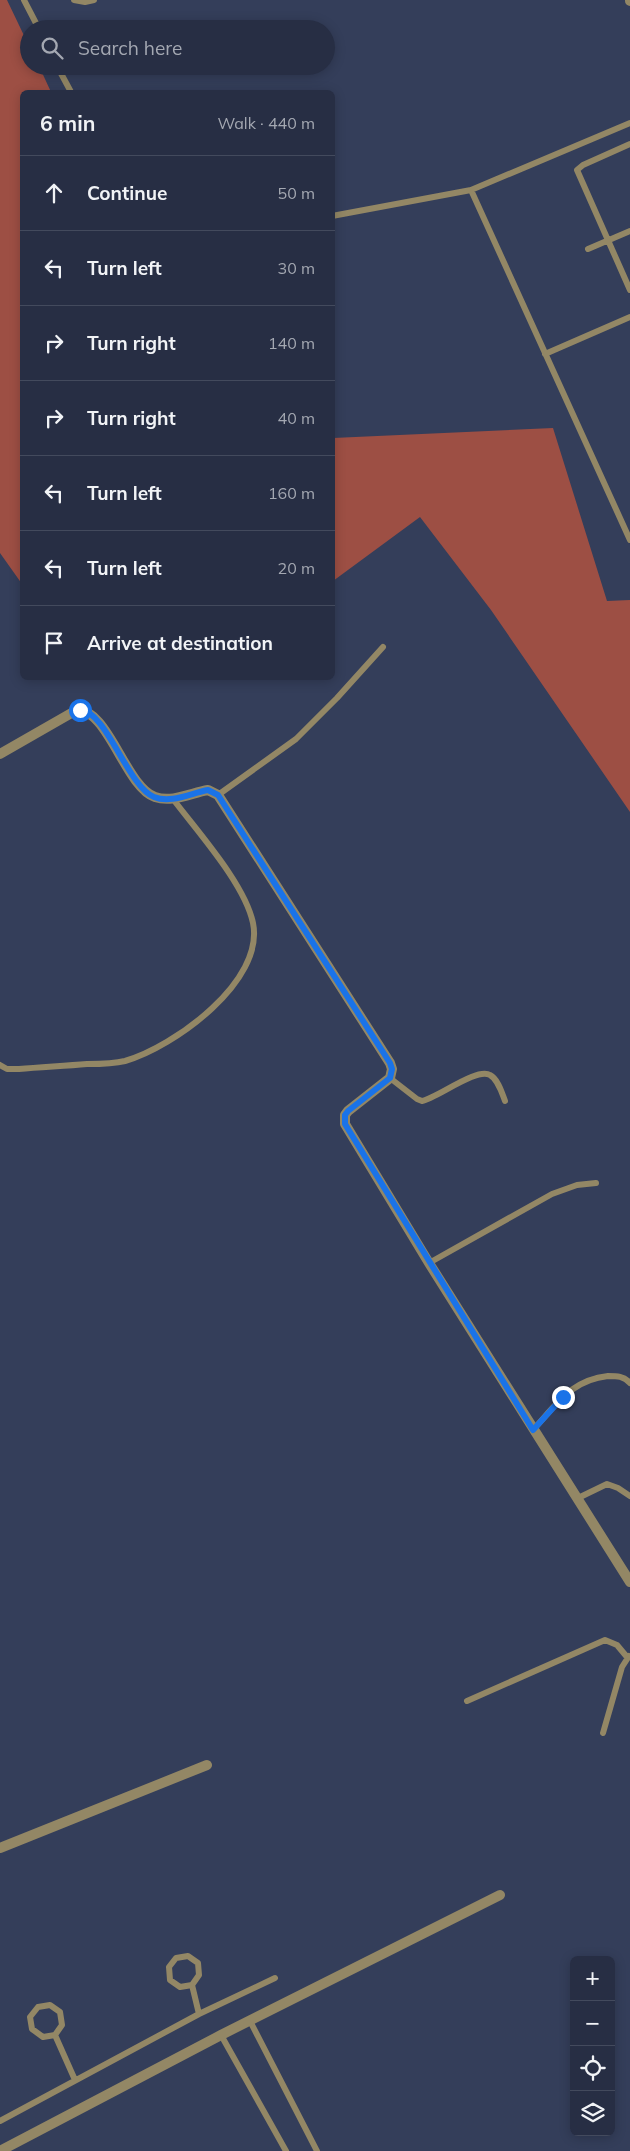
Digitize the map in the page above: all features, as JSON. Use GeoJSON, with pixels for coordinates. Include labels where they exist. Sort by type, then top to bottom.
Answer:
{"type":"FeatureCollection","features":[{"type":"Feature","properties":{"kind":"street"},"geometry":{"type":"LineString","coordinates":[[0,754],[75,711],[84,710],[95,718],[144,790],[154,797],[173,799],[208,790],[218,795],[390,1063],[392,1069],[390,1078],[348,1111],[345,1115],[345,1124],[429,1263],[630,1582]]}},
{"type":"Feature","properties":{"kind":"street"},"geometry":{"type":"LineString","coordinates":[[0,1848],[207,1765]]}},
{"type":"Feature","properties":{"kind":"street"},"geometry":{"type":"LineString","coordinates":[[0,2151],[221,2035],[500,1895]]}},
{"type":"Feature","properties":{"kind":"lane"},"geometry":{"type":"LineString","coordinates":[[24,0],[34,20]]}},
{"type":"Feature","properties":{"kind":"lane"},"geometry":{"type":"LineString","coordinates":[[74,0],[85,2],[94,0]]}},
{"type":"Feature","properties":{"kind":"lane"},"geometry":{"type":"LineString","coordinates":[[62,75],[70,90]]}},
{"type":"Feature","properties":{"kind":"lane"},"geometry":{"type":"LineString","coordinates":[[335,215],[471,190],[630,123]]}},
{"type":"Feature","properties":{"kind":"lane"},"geometry":{"type":"LineString","coordinates":[[630,144],[583,165],[577,170],[630,290]]}},
{"type":"Feature","properties":{"kind":"lane"},"geometry":{"type":"LineString","coordinates":[[471,190],[630,540]]}},
{"type":"Feature","properties":{"kind":"lane"},"geometry":{"type":"LineString","coordinates":[[588,249],[630,231]]}},
{"type":"Feature","properties":{"kind":"lane"},"geometry":{"type":"LineString","coordinates":[[544,354],[630,317]]}},
{"type":"Feature","properties":{"kind":"lane"},"geometry":{"type":"LineString","coordinates":[[218,795],[296,739],[337,698],[383,647]]}},
{"type":"Feature","properties":{"kind":"lane"},"geometry":{"type":"LineString","coordinates":[[0,1065],[6,1068],[19,1069],[116,1062],[136,1057],[186,1031],[204,1017],[222,1000],[239,975],[254,945],[253,922],[249,909],[239,888],[173,799]]}},
{"type":"Feature","properties":{"kind":"lane"},"geometry":{"type":"LineString","coordinates":[[390,1078],[422,1101],[481,1073],[486,1074],[495,1080],[505,1101]]}},
{"type":"Feature","properties":{"kind":"lane"},"geometry":{"type":"LineString","coordinates":[[429,1263],[552,1194],[577,1185],[596,1183]]}},
{"type":"Feature","properties":{"kind":"lane"},"geometry":{"type":"LineString","coordinates":[[533,1430],[572,1390],[587,1380],[619,1377],[625,1378],[630,1383]]}},
{"type":"Feature","properties":{"kind":"lane"},"geometry":{"type":"LineString","coordinates":[[576,1499],[607,1484],[618,1488],[630,1496]]}},
{"type":"Feature","properties":{"kind":"lane"},"geometry":{"type":"LineString","coordinates":[[467,1701],[605,1640],[617,1645],[629,1656],[622,1667],[603,1733]]}},
{"type":"Feature","properties":{"kind":"lane"},"geometry":{"type":"LineString","coordinates":[[188,1956],[198,1964],[200,1975],[192,1985],[180,1987],[170,1980],[169,1968],[176,1958],[188,1956]]}},
{"type":"Feature","properties":{"kind":"lane"},"geometry":{"type":"LineString","coordinates":[[0,2121],[199,2014],[275,1978]]}},
{"type":"Feature","properties":{"kind":"lane"},"geometry":{"type":"LineString","coordinates":[[192,1985],[199,2014]]}},
{"type":"Feature","properties":{"kind":"lane"},"geometry":{"type":"LineString","coordinates":[[50,2005],[60,2012],[62,2025],[55,2035],[43,2037],[32,2029],[30,2017],[38,2007],[50,2005]]}},
{"type":"Feature","properties":{"kind":"lane"},"geometry":{"type":"LineString","coordinates":[[250,2021],[317,2151]]}},
{"type":"Feature","properties":{"kind":"lane"},"geometry":{"type":"LineString","coordinates":[[55,2035],[75,2080]]}},
{"type":"Feature","properties":{"kind":"lane"},"geometry":{"type":"LineString","coordinates":[[221,2035],[286,2151]]}},
{"type":"Feature","properties":{"kind":"shaded area"},"geometry":{"type":"Polygon","coordinates":[[[0,0],[7,0],[20,27],[20,75],[43,75],[50,90],[20,90],[20,581],[0,553],[0,0]]]}},
{"type":"Feature","properties":{"kind":"shaded area"},"geometry":{"type":"Polygon","coordinates":[[[553,428],[607,601],[630,600],[630,812],[491,610],[420,517],[335,580],[335,438],[553,428]]]}},
{"type":"Feature","properties":{"kind":"route"},"geometry":{"type":"LineString","coordinates":[[80,710],[84,710],[95,718],[136,779],[149,794],[154,797],[173,799],[208,790],[218,795],[390,1063],[392,1069],[390,1078],[348,1111],[344,1119],[345,1124],[533,1430],[563,1397]]}}]}
